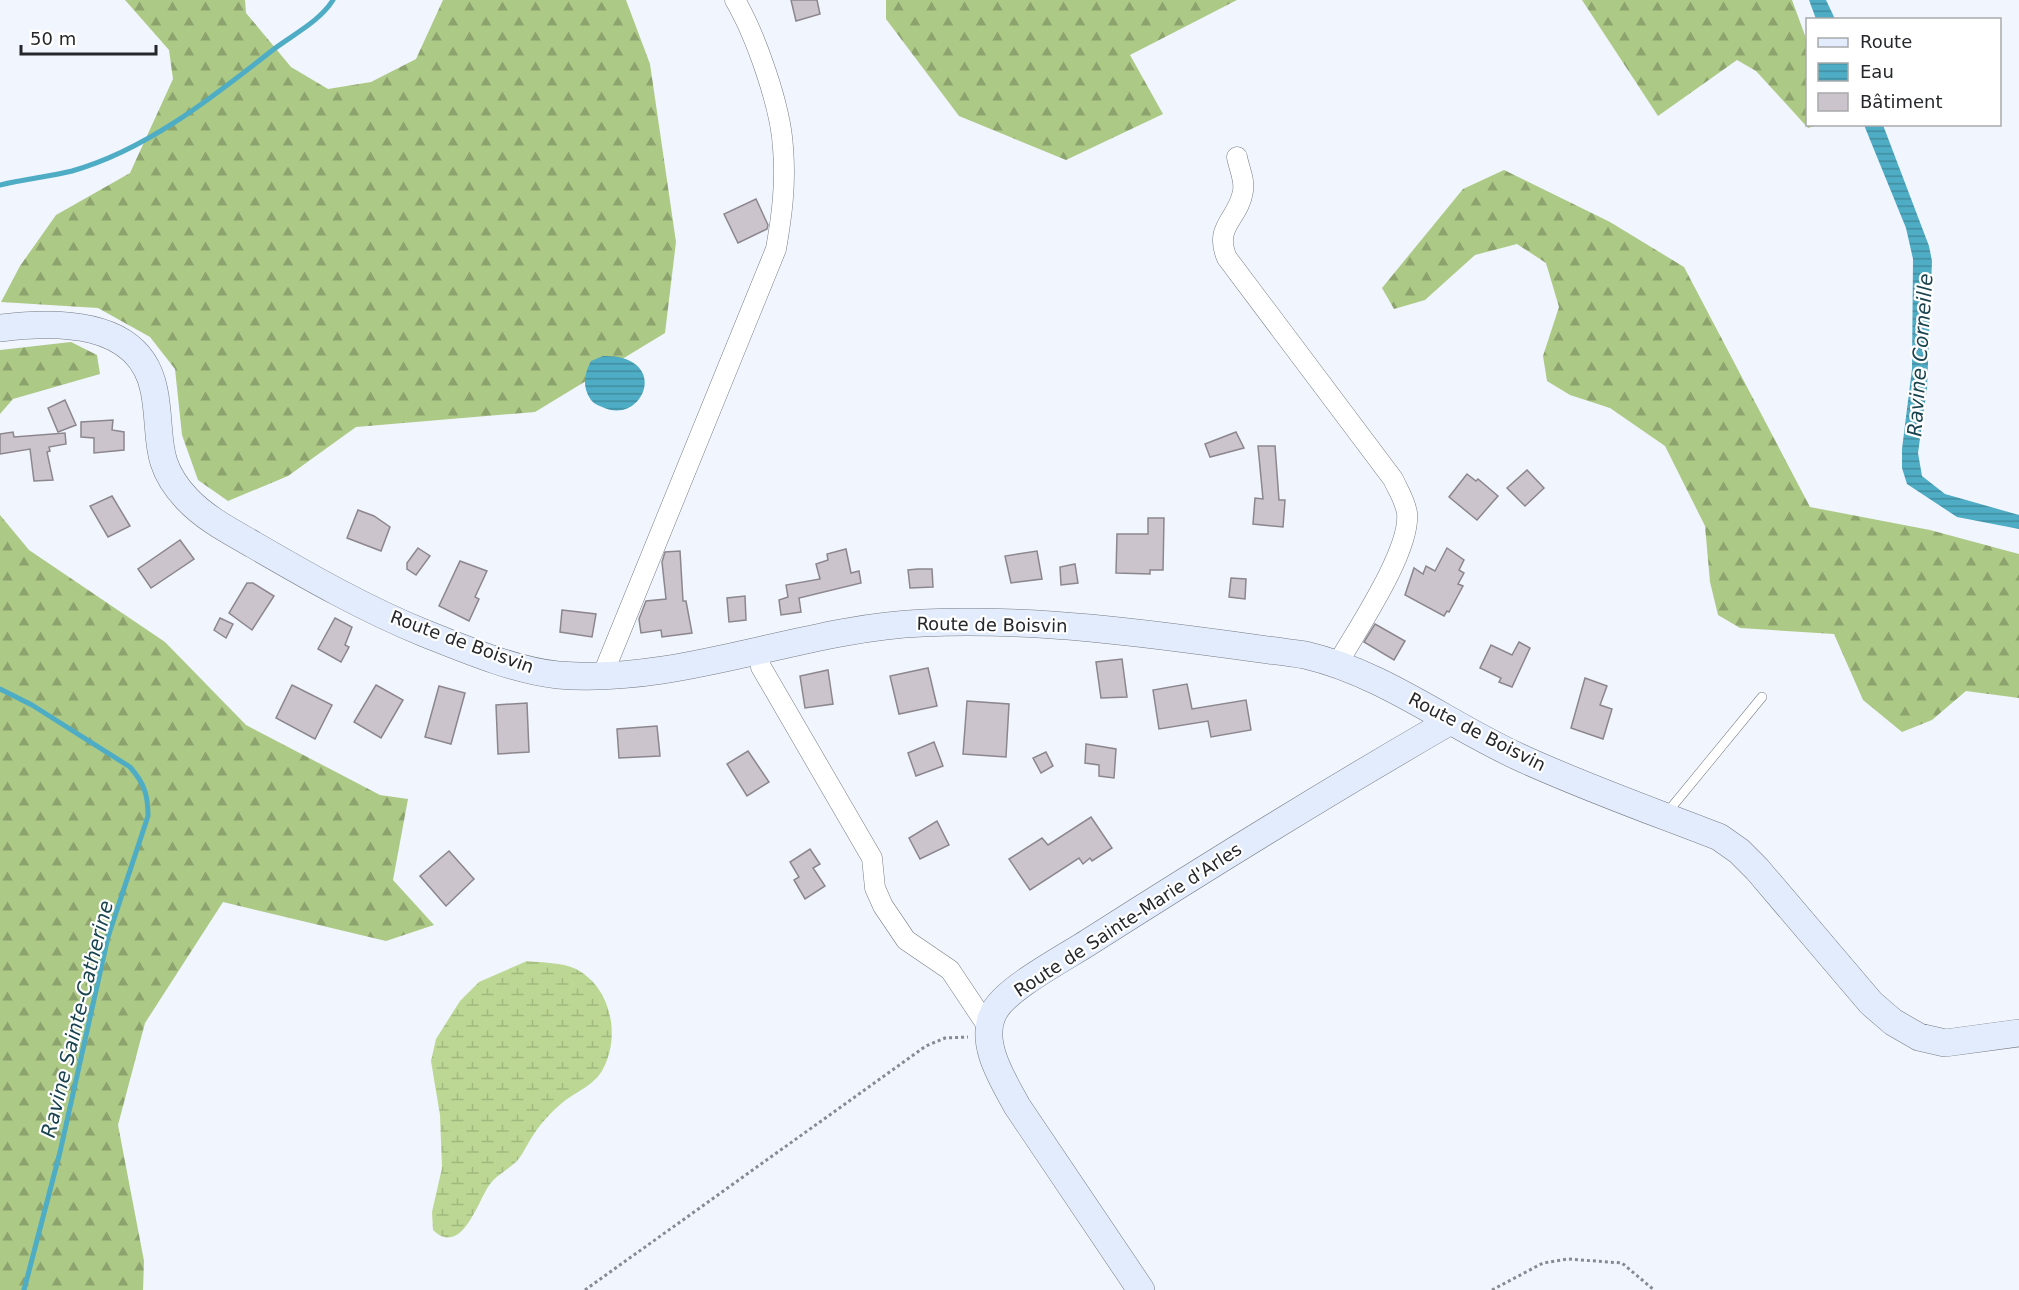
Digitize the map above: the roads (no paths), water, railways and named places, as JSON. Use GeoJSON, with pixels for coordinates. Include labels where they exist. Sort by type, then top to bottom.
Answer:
{"type":"FeatureCollection","features":[{"type":"Feature","properties":{"kind":"main road","name":"Route de Boisvin"},"geometry":{"type":"LineString","coordinates":[[0,328],[52,324],[75,326],[102,332],[126,344],[139,357],[154,387],[158,447],[163,462],[179,490],[215,523],[309,578],[424,633],[519,667],[554,674],[649,671],[901,624],[1001,622],[1074,625],[1305,655],[1338,663],[1373,678],[1518,757],[1719,837],[1739,850],[1871,1003],[1893,1022],[1919,1037],[1945,1043],[1970,1042],[2019,1033]]}},
{"type":"Feature","properties":{"kind":"main road","name":"Route de Sainte-Marie d'Arles"},"geometry":{"type":"LineString","coordinates":[[990,1030],[993,1012],[1022,985],[1168,892],[1442,726],[1447,720]]}},
{"type":"Feature","properties":{"kind":"main road"},"geometry":{"type":"LineString","coordinates":[[990,1030],[991,1054],[1017,1106],[1142,1290]]}},
{"type":"Feature","properties":{"kind":"street"},"geometry":{"type":"LineString","coordinates":[[603,674],[776,249],[784,201],[783,146],[771,91],[747,20],[735,0]]}},
{"type":"Feature","properties":{"kind":"street"},"geometry":{"type":"LineString","coordinates":[[1237,157],[1244,189],[1221,240],[1227,258],[1393,479],[1404,500],[1407,514],[1405,534],[1398,555],[1338,663]]}},
{"type":"Feature","properties":{"kind":"street"},"geometry":{"type":"LineString","coordinates":[[758,651],[761,667],[872,858],[875,888],[883,906],[906,940],[950,970],[990,1030]]}},
{"type":"Feature","properties":{"kind":"lane"},"geometry":{"type":"LineString","coordinates":[[1665,816],[1762,697]]}},
{"type":"Feature","properties":{"kind":"water"},"geometry":{"type":"Polygon","coordinates":[[[1809,0],[1826,0],[1835,18],[1816,18],[1809,0]]]}},
{"type":"Feature","properties":{"kind":"water","name":"Ravine Corneille"},"geometry":{"type":"Polygon","coordinates":[[[1864,126],[1883,126],[1929,246],[1932,261],[1927,388],[1918,453],[1922,476],[1945,494],[2019,515],[2019,529],[1957,517],[1907,484],[1902,468],[1902,449],[1912,369],[1913,259],[1906,228],[1864,126]]]}},
{"type":"Feature","properties":{"kind":"water"},"geometry":{"type":"Polygon","coordinates":[[[603,356],[624,359],[638,366],[644,377],[644,389],[639,399],[630,407],[617,411],[602,407],[593,402],[588,395],[585,380],[589,366],[591,361],[603,356]]]}},
{"type":"Feature","properties":{"kind":"waterway","name":"Ravine Sainte-Catherine"},"geometry":{"type":"LineString","coordinates":[[0,185],[72,171],[100,162],[153,136],[203,103],[306,27],[328,8],[333,0]]}},
{"type":"Feature","properties":{"kind":"waterway","name":"Ravine Sainte-Catherine"},"geometry":{"type":"LineString","coordinates":[[0,689],[32,705],[130,767],[144,789],[148,808],[148,816],[108,937],[60,1152],[24,1290]]}}]}
